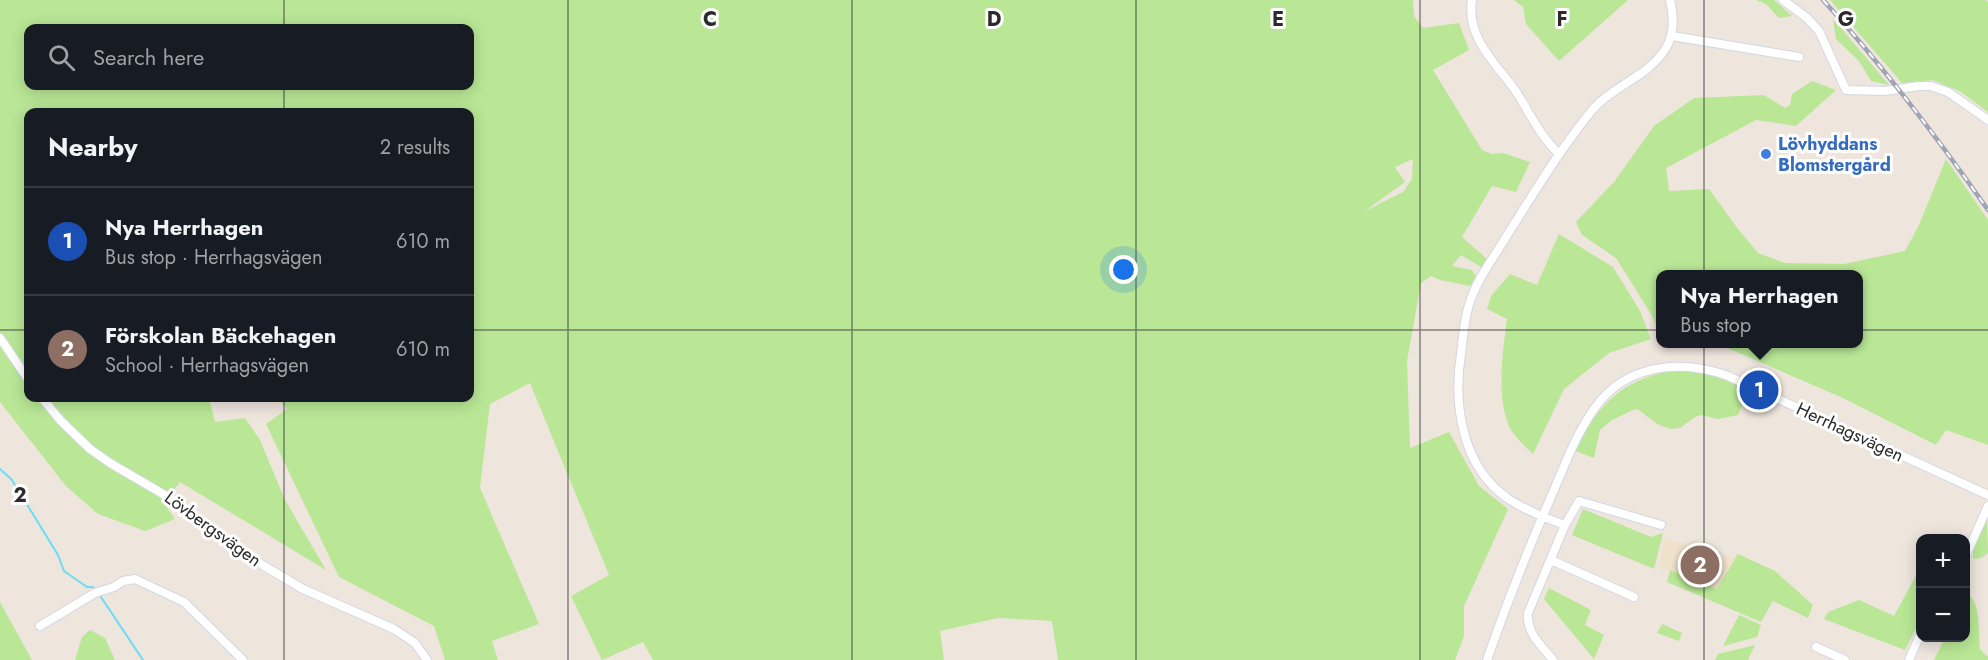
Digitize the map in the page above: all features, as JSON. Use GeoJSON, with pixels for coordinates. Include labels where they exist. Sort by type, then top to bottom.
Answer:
{"type":"FeatureCollection","features":[{"type":"Feature","properties":{"kind":"street"},"geometry":{"type":"LineString","coordinates":[[1472,0],[1473,24],[1481,47],[1516,91],[1549,145],[1559,154]]}},
{"type":"Feature","properties":{"kind":"street"},"geometry":{"type":"LineString","coordinates":[[1565,525],[1542,517],[1502,494],[1487,478],[1468,447],[1460,411],[1458,381],[1466,314],[1474,290],[1559,154],[1600,102],[1652,66],[1667,47],[1672,36],[1673,18],[1670,0]]}},
{"type":"Feature","properties":{"kind":"street"},"geometry":{"type":"LineString","coordinates":[[1783,0],[1807,18],[1818,31],[1846,90],[1885,91],[1931,86],[1948,92],[1988,120]]}},
{"type":"Feature","properties":{"kind":"street"},"geometry":{"type":"LineString","coordinates":[[1672,36],[1799,57]]}},
{"type":"Feature","properties":{"kind":"street"},"geometry":{"type":"LineString","coordinates":[[0,338],[24,374]]}},
{"type":"Feature","properties":{"kind":"street","name":"Herrhagsvägen"},"geometry":{"type":"LineString","coordinates":[[1487,660],[1522,562],[1580,433],[1605,396],[1624,381],[1654,369],[1681,365],[1728,375],[1988,495]]}},
{"type":"Feature","properties":{"kind":"street","name":"Lövbergsvägen"},"geometry":{"type":"LineString","coordinates":[[46,402],[75,435],[103,458],[170,497],[219,537],[303,589],[394,629],[415,643],[427,660]]}},
{"type":"Feature","properties":{"kind":"street"},"geometry":{"type":"LineString","coordinates":[[1553,660],[1530,630],[1527,623],[1528,613],[1565,525],[1579,501],[1660,525]]}},
{"type":"Feature","properties":{"kind":"street"},"geometry":{"type":"LineString","coordinates":[[1970,544],[1988,506]]}},
{"type":"Feature","properties":{"kind":"street"},"geometry":{"type":"LineString","coordinates":[[1551,560],[1634,597]]}},
{"type":"Feature","properties":{"kind":"street"},"geometry":{"type":"LineString","coordinates":[[40,626],[94,593],[123,581],[135,579],[184,602],[243,660]]}},
{"type":"Feature","properties":{"kind":"street"},"geometry":{"type":"LineString","coordinates":[[1909,660],[1917,642]]}},
{"type":"Feature","properties":{"kind":"street"},"geometry":{"type":"LineString","coordinates":[[1816,646],[1845,660]]}},
{"type":"Feature","properties":{"kind":"shaded area"},"geometry":{"type":"Polygon","coordinates":[[[1664,540],[1702,547],[1743,561],[1725,593],[1659,568],[1664,540]]]}},
{"type":"Feature","properties":{"kind":"green space"},"geometry":{"type":"Polygon","coordinates":[[[0,0],[1413,0],[1414,16],[1423,28],[1459,23],[1469,50],[1433,70],[1482,150],[1491,154],[1503,153],[1530,162],[1516,192],[1492,186],[1462,237],[1487,259],[1481,267],[1461,255],[1452,266],[1472,270],[1476,277],[1470,286],[1431,276],[1421,283],[1407,361],[1410,448],[1449,432],[1479,486],[1508,509],[1464,606],[1464,636],[1455,660],[1058,660],[1052,621],[998,618],[940,631],[944,660],[653,660],[643,642],[602,660],[571,596],[609,575],[530,383],[490,404],[480,488],[539,624],[492,641],[498,660],[445,660],[434,626],[339,577],[266,424],[287,409],[281,402],[474,402],[474,108],[24,108],[24,402],[210,402],[215,422],[245,418],[260,440],[285,500],[326,570],[180,482],[164,503],[175,519],[145,531],[98,514],[66,486],[0,402],[0,0]],[[1413,159],[1395,167],[1405,182],[1365,211],[1403,192],[1412,179],[1413,159]]]}},
{"type":"Feature","properties":{"kind":"green space"},"geometry":{"type":"Polygon","coordinates":[[[1514,0],[1628,0],[1559,61],[1526,24],[1523,7],[1514,0]]]}},
{"type":"Feature","properties":{"kind":"green space"},"geometry":{"type":"Polygon","coordinates":[[[1756,0],[1774,0],[1792,16],[1779,18],[1766,4],[1756,0]]]}},
{"type":"Feature","properties":{"kind":"green space"},"geometry":{"type":"Polygon","coordinates":[[[1830,0],[1985,0],[1988,2],[1988,112],[1961,92],[1933,80],[1902,83],[1830,0]]]}},
{"type":"Feature","properties":{"kind":"green space"},"geometry":{"type":"Polygon","coordinates":[[[1833,20],[1889,85],[1871,81],[1859,61],[1836,39],[1833,20]]]}},
{"type":"Feature","properties":{"kind":"green space"},"geometry":{"type":"Polygon","coordinates":[[[1812,81],[1836,90],[1796,126],[1756,120],[1666,168],[1669,191],[1709,189],[1758,253],[1785,263],[1844,264],[1905,251],[1919,225],[1946,159],[1988,220],[1988,445],[1946,430],[1936,445],[1843,398],[1727,348],[1863,348],[1863,270],[1656,270],[1656,325],[1616,258],[1582,235],[1576,222],[1614,182],[1654,126],[1694,98],[1764,95],[1785,108],[1790,105],[1792,94],[1812,81]]]}},
{"type":"Feature","properties":{"kind":"green space"},"geometry":{"type":"Polygon","coordinates":[[[1559,234],[1613,267],[1640,311],[1651,339],[1609,353],[1564,389],[1533,454],[1511,430],[1503,404],[1502,375],[1507,319],[1487,309],[1491,296],[1510,274],[1537,285],[1559,234]]]}},
{"type":"Feature","properties":{"kind":"green space"},"geometry":{"type":"Polygon","coordinates":[[[1681,369],[1716,375],[1748,391],[1738,415],[1718,419],[1701,415],[1680,428],[1670,429],[1657,424],[1635,409],[1612,420],[1600,430],[1594,458],[1575,451],[1594,418],[1616,394],[1645,378],[1681,369]]]}},
{"type":"Feature","properties":{"kind":"green space"},"geometry":{"type":"Polygon","coordinates":[[[1583,509],[1651,537],[1663,533],[1654,569],[1572,535],[1583,509]]]}},
{"type":"Feature","properties":{"kind":"green space"},"geometry":{"type":"Polygon","coordinates":[[[1987,518],[1988,553],[1981,558],[1973,559],[1973,549],[1987,518]]]}},
{"type":"Feature","properties":{"kind":"green space"},"geometry":{"type":"Polygon","coordinates":[[[1738,554],[1775,571],[1813,605],[1808,618],[1773,601],[1761,622],[1667,582],[1670,570],[1717,589],[1738,554]]]}},
{"type":"Feature","properties":{"kind":"green space"},"geometry":{"type":"Polygon","coordinates":[[[1916,576],[1916,628],[1905,650],[1824,619],[1828,612],[1859,600],[1894,616],[1916,576]]]}},
{"type":"Feature","properties":{"kind":"green space"},"geometry":{"type":"Polygon","coordinates":[[[1549,588],[1591,610],[1585,625],[1604,635],[1594,659],[1544,599],[1549,588]]]}},
{"type":"Feature","properties":{"kind":"green space"},"geometry":{"type":"Polygon","coordinates":[[[1970,596],[1977,610],[1980,649],[1988,660],[1934,660],[1943,642],[1970,642],[1970,596]]]}},
{"type":"Feature","properties":{"kind":"green space"},"geometry":{"type":"Polygon","coordinates":[[[0,602],[32,660],[0,660],[0,602]]]}},
{"type":"Feature","properties":{"kind":"green space"},"geometry":{"type":"Polygon","coordinates":[[[1739,615],[1761,625],[1757,637],[1723,646],[1739,615]]]}},
{"type":"Feature","properties":{"kind":"green space"},"geometry":{"type":"Polygon","coordinates":[[[1662,624],[1682,633],[1679,641],[1657,633],[1662,624]]]}},
{"type":"Feature","properties":{"kind":"green space"},"geometry":{"type":"Polygon","coordinates":[[[90,630],[105,638],[115,660],[75,660],[82,637],[90,630]]]}},
{"type":"Feature","properties":{"kind":"green space"},"geometry":{"type":"Polygon","coordinates":[[[1755,645],[1748,660],[1715,660],[1718,654],[1755,645]]]}},
{"type":"Feature","properties":{"kind":"waterway"},"geometry":{"type":"LineString","coordinates":[[0,469],[12,480],[58,555],[64,571],[95,590]]}},
{"type":"Feature","properties":{"kind":"waterway"},"geometry":{"type":"LineString","coordinates":[[99,594],[143,660]]}},
{"type":"Feature","properties":{"kind":"railway"},"geometry":{"type":"LineString","coordinates":[[1823,0],[1909,102],[1988,210]]}},
{"type":"Feature","properties":{"kind":"place","name":"Lövhyddans Blomstergård"},"geometry":{"type":"Point","coordinates":[1766,154]}},
{"type":"Feature","properties":{"kind":"place","name":"Nya Herrhagen"},"geometry":{"type":"Point","coordinates":[1759,390]}},
{"type":"Feature","properties":{"kind":"place","name":"Förskolan Bäckehagen"},"geometry":{"type":"Point","coordinates":[1700,565]}}]}
